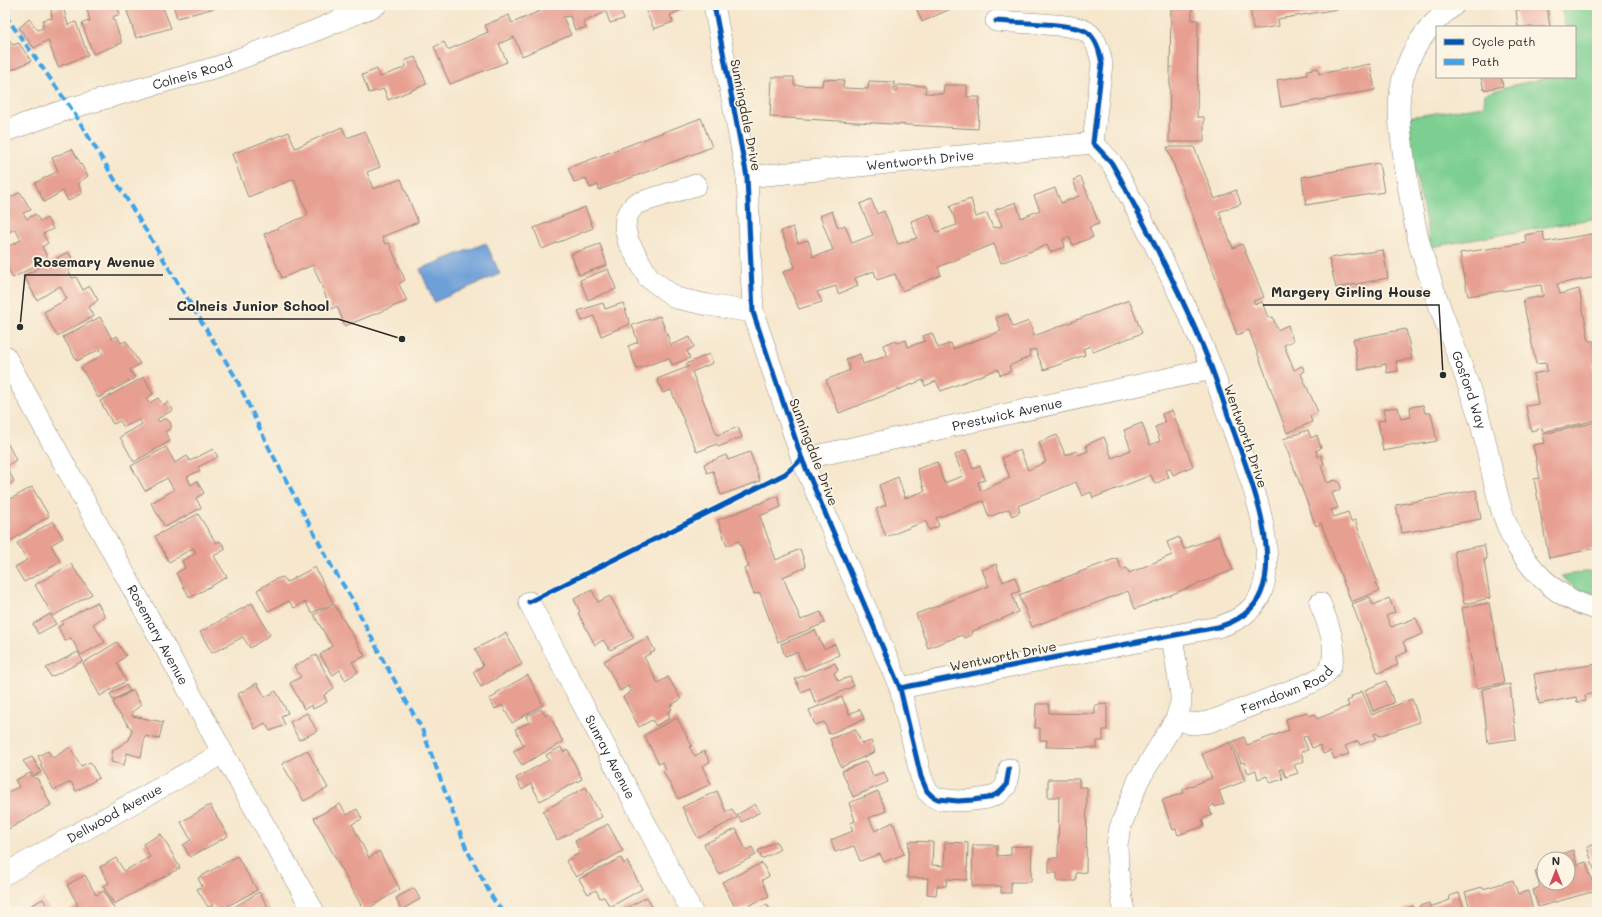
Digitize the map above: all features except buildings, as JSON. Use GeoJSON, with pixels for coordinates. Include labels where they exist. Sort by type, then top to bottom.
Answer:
{"type":"FeatureCollection","features":[{"type":"Feature","properties":{"kind":"street","name":"Colneis Road"},"geometry":{"type":"LineString","coordinates":[[5,131],[71,108],[218,66],[317,30],[376,5]]}},
{"type":"Feature","properties":{"kind":"street","name":"Sunningdale Drive"},"geometry":{"type":"LineString","coordinates":[[714,5],[747,177],[753,312],[802,459],[900,688],[920,777],[927,791],[932,796],[947,801],[958,801],[988,798],[999,793],[1006,786],[1009,769]]}},
{"type":"Feature","properties":{"kind":"street","name":"Gosford Way"},"geometry":{"type":"LineString","coordinates":[[1454,5],[1428,30],[1409,58],[1400,94],[1403,148],[1419,244],[1478,413],[1500,503],[1518,548],[1536,572],[1548,584],[1568,598],[1597,609]]}},
{"type":"Feature","properties":{"kind":"street"},"geometry":{"type":"LineString","coordinates":[[996,21],[1074,27],[1087,32],[1094,40],[1100,51],[1102,64],[1093,143]]}},
{"type":"Feature","properties":{"kind":"street","name":"Wentworth Drive"},"geometry":{"type":"LineString","coordinates":[[747,177],[1093,143],[1111,162],[1119,176],[1181,298],[1212,369],[1245,462],[1265,530],[1266,555],[1265,577],[1261,593],[1247,613],[1238,619],[1218,627],[900,688]]}},
{"type":"Feature","properties":{"kind":"street"},"geometry":{"type":"LineString","coordinates":[[696,185],[635,204],[626,217],[625,228],[628,241],[649,278],[676,298],[753,312]]}},
{"type":"Feature","properties":{"kind":"street","name":"Rosemary Avenue"},"geometry":{"type":"LineString","coordinates":[[5,356],[223,753],[314,912]]}},
{"type":"Feature","properties":{"kind":"street","name":"Prestwick Avenue"},"geometry":{"type":"LineString","coordinates":[[802,459],[1212,369]]}},
{"type":"Feature","properties":{"kind":"street","name":"Sunray Avenue"},"geometry":{"type":"LineString","coordinates":[[529,602],[692,912]]}},
{"type":"Feature","properties":{"kind":"street","name":"Ferndown Road"},"geometry":{"type":"LineString","coordinates":[[1176,719],[1192,724],[1209,722],[1313,682],[1325,674],[1332,662],[1334,641],[1320,603]]}},
{"type":"Feature","properties":{"kind":"street"},"geometry":{"type":"LineString","coordinates":[[1124,912],[1118,870],[1118,835],[1138,781],[1176,719],[1181,703],[1172,636]]}},
{"type":"Feature","properties":{"kind":"street","name":"Dellwood Avenue"},"geometry":{"type":"LineString","coordinates":[[5,874],[223,753]]}},
{"type":"Feature","properties":{"kind":"green space"},"geometry":{"type":"Polygon","coordinates":[[[1561,5],[1597,5],[1597,218],[1431,247],[1414,165],[1409,117],[1484,106],[1485,94],[1506,87],[1545,78],[1576,78],[1576,26],[1565,26],[1561,5]]]}},
{"type":"Feature","properties":{"kind":"green space"},"geometry":{"type":"Polygon","coordinates":[[[1597,570],[1597,594],[1577,589],[1561,576],[1597,570]]]}},
{"type":"Feature","properties":{"kind":"water"},"geometry":{"type":"Polygon","coordinates":[[[486,243],[500,274],[434,302],[420,269],[486,243]]]}},
{"type":"Feature","properties":{"kind":"marked path"},"geometry":{"type":"LineString","coordinates":[[5,15],[71,108],[236,378],[267,444],[332,567],[352,599],[383,660],[422,729],[466,848],[493,899],[503,912]]}},
{"type":"Feature","properties":{"kind":"cycle path"},"geometry":{"type":"LineString","coordinates":[[714,5],[747,177],[753,312],[802,459],[900,688],[921,777],[927,791],[938,799],[958,801],[973,800],[988,798],[999,793],[1006,786],[1009,769]]}},
{"type":"Feature","properties":{"kind":"cycle path"},"geometry":{"type":"LineString","coordinates":[[900,688],[1218,627],[1238,619],[1254,605],[1261,593],[1266,576],[1267,556],[1265,535],[1255,492],[1212,369],[1180,296],[1119,176],[1111,162],[1093,143],[1102,64],[1096,42],[1087,32],[1080,29],[1058,25],[996,21]]}},
{"type":"Feature","properties":{"kind":"cycle path"},"geometry":{"type":"LineString","coordinates":[[529,602],[785,474],[802,459]]}},
{"type":"Feature","properties":{"kind":"place","name":"Rosemary Avenue"},"geometry":{"type":"Point","coordinates":[20,327]}},
{"type":"Feature","properties":{"kind":"place","name":"Colneis Junior School"},"geometry":{"type":"Point","coordinates":[402,339]}},
{"type":"Feature","properties":{"kind":"place","name":"Margery Girling House"},"geometry":{"type":"Point","coordinates":[1443,375]}}]}
